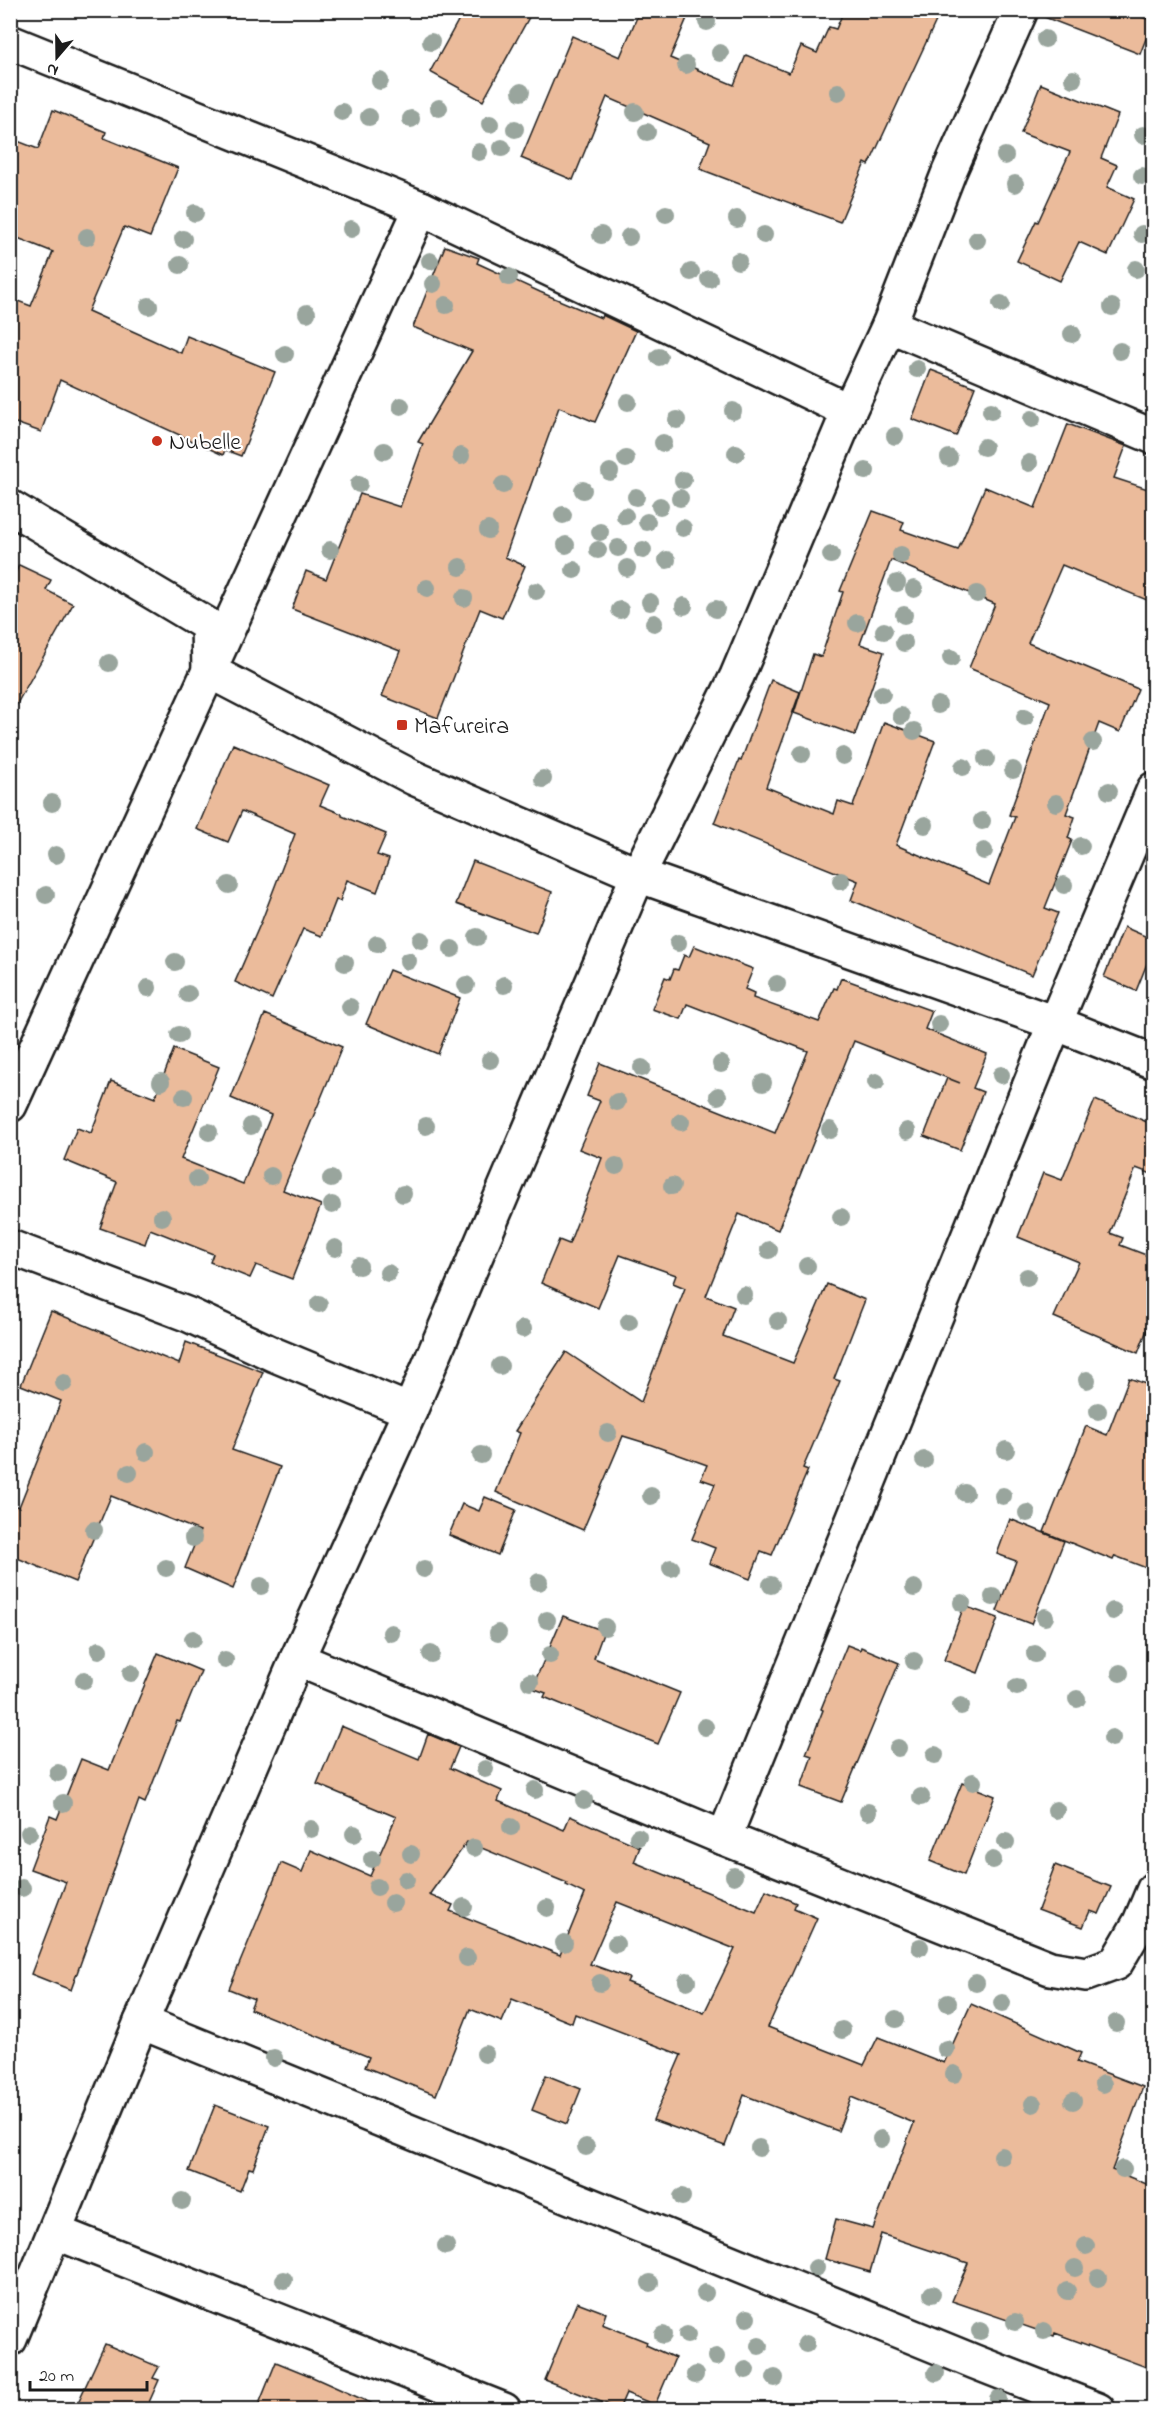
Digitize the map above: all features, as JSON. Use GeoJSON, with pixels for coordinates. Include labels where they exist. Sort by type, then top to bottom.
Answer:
{"type":"FeatureCollection","features":[{"type":"Feature","properties":{"kind":"street"},"geometry":{"type":"LineString","coordinates":[[10,2339],[141,2022],[297,1659],[410,1411],[638,875],[737,676],[849,411],[889,325],[949,172],[1021,10]]}},
{"type":"Feature","properties":{"kind":"street"},"geometry":{"type":"LineString","coordinates":[[10,42],[421,208],[849,411]]}},
{"type":"Feature","properties":{"kind":"street"},"geometry":{"type":"LineString","coordinates":[[10,1105],[421,208]]}},
{"type":"Feature","properties":{"kind":"street"},"geometry":{"type":"LineString","coordinates":[[889,325],[1154,438]]}},
{"type":"Feature","properties":{"kind":"street"},"geometry":{"type":"LineString","coordinates":[[10,507],[208,626],[209,671]]}},
{"type":"Feature","properties":{"kind":"street"},"geometry":{"type":"LineString","coordinates":[[209,671],[414,778],[638,875],[1055,1023],[1154,1062]]}},
{"type":"Feature","properties":{"kind":"street"},"geometry":{"type":"LineString","coordinates":[[724,1838],[1055,1023],[1154,789]]}},
{"type":"Feature","properties":{"kind":"street"},"geometry":{"type":"LineString","coordinates":[[10,1247],[189,1315],[410,1411]]}},
{"type":"Feature","properties":{"kind":"street"},"geometry":{"type":"LineString","coordinates":[[297,1659],[724,1838],[1050,1968],[1086,1974],[1116,1963],[1140,1922],[1154,1889]]}},
{"type":"Feature","properties":{"kind":"street"},"geometry":{"type":"LineString","coordinates":[[141,2022],[964,2358],[1098,2409]]}},
{"type":"Feature","properties":{"kind":"street"},"geometry":{"type":"LineString","coordinates":[[55,2232],[504,2409]]}},
{"type":"Feature","properties":{"kind":"building"},"geometry":{"type":"Polygon","coordinates":[[[464,10],[533,10],[483,101],[430,72],[464,10]]]}},
{"type":"Feature","properties":{"kind":"building"},"geometry":{"type":"Polygon","coordinates":[[[640,10],[670,10],[687,18],[670,58],[734,85],[746,55],[789,73],[801,46],[817,53],[829,27],[836,29],[844,10],[911,10],[936,21],[869,165],[865,163],[840,222],[700,169],[710,142],[607,97],[573,180],[521,158],[572,36],[620,57],[640,10]]]}},
{"type":"Feature","properties":{"kind":"building"},"geometry":{"type":"Polygon","coordinates":[[[1039,10],[1144,10],[1142,17],[1153,21],[1140,54],[1039,15],[1039,10]]]}},
{"type":"Feature","properties":{"kind":"building"},"geometry":{"type":"Polygon","coordinates":[[[1041,84],[1118,115],[1101,158],[1117,165],[1107,187],[1134,199],[1108,255],[1079,242],[1060,281],[1017,261],[1036,221],[1038,222],[1070,152],[1021,133],[1041,84]]]}},
{"type":"Feature","properties":{"kind":"building"},"geometry":{"type":"Polygon","coordinates":[[[53,110],[106,132],[104,138],[178,168],[150,237],[124,227],[88,311],[181,353],[187,336],[275,372],[241,456],[225,450],[223,455],[60,380],[41,432],[10,421],[10,298],[31,306],[53,252],[10,235],[10,138],[38,149],[53,110]]]}},
{"type":"Feature","properties":{"kind":"building"},"geometry":{"type":"Polygon","coordinates":[[[445,246],[479,258],[477,263],[540,292],[601,318],[602,315],[636,331],[595,422],[559,407],[505,557],[525,566],[502,618],[480,609],[438,718],[382,696],[400,651],[292,609],[306,571],[326,579],[360,494],[400,507],[423,444],[418,442],[472,351],[413,327],[445,246]]]}},
{"type":"Feature","properties":{"kind":"building"},"geometry":{"type":"Polygon","coordinates":[[[931,370],[975,387],[956,436],[912,419],[931,370]]]}},
{"type":"Feature","properties":{"kind":"building"},"geometry":{"type":"Polygon","coordinates":[[[1068,424],[1126,446],[1114,478],[1154,491],[1154,603],[1062,565],[1028,643],[1138,689],[1120,732],[1099,723],[1066,814],[1075,817],[1068,838],[1072,840],[1045,908],[1058,913],[1032,975],[851,900],[858,881],[714,823],[739,760],[741,761],[771,680],[800,692],[766,787],[834,814],[838,801],[853,806],[884,722],[935,741],[896,845],[989,885],[1015,817],[1009,815],[1050,702],[969,668],[995,604],[891,560],[860,644],[884,652],[855,735],[794,713],[813,654],[821,657],[843,592],[840,591],[873,511],[904,522],[901,530],[958,550],[985,487],[1035,508],[1068,424]]]}},
{"type":"Feature","properties":{"kind":"building"},"geometry":{"type":"Polygon","coordinates":[[[19,565],[51,580],[46,590],[73,604],[10,716],[10,585],[19,565]]]}},
{"type":"Feature","properties":{"kind":"building"},"geometry":{"type":"Polygon","coordinates":[[[233,744],[329,785],[320,805],[386,834],[377,855],[389,859],[377,892],[347,880],[340,901],[336,900],[322,936],[303,929],[272,999],[235,982],[295,834],[242,811],[228,842],[197,829],[233,744]]]}},
{"type":"Feature","properties":{"kind":"building"},"geometry":{"type":"Polygon","coordinates":[[[473,861],[552,892],[536,933],[456,904],[473,861]]]}},
{"type":"Feature","properties":{"kind":"building"},"geometry":{"type":"Polygon","coordinates":[[[1124,927],[1154,940],[1154,946],[1136,991],[1104,977],[1124,927]]]}},
{"type":"Feature","properties":{"kind":"building"},"geometry":{"type":"Polygon","coordinates":[[[694,946],[753,969],[745,989],[754,993],[753,998],[819,1022],[841,978],[932,1011],[925,1029],[987,1054],[973,1088],[983,1092],[960,1150],[924,1136],[947,1078],[960,1083],[854,1041],[778,1230],[739,1214],[706,1296],[734,1307],[723,1336],[793,1363],[827,1284],[865,1300],[834,1379],[840,1381],[803,1468],[808,1470],[772,1555],[761,1551],[750,1579],[709,1563],[715,1548],[692,1539],[715,1484],[701,1479],[707,1465],[649,1444],[623,1436],[583,1530],[496,1492],[520,1433],[515,1431],[566,1352],[641,1402],[685,1288],[673,1283],[676,1275],[620,1255],[598,1308],[541,1283],[559,1240],[569,1244],[602,1158],[579,1149],[600,1101],[587,1096],[600,1063],[775,1133],[808,1051],[687,1004],[681,1019],[652,1009],[665,977],[670,979],[674,969],[678,970],[684,955],[689,957],[694,946]]]}},
{"type":"Feature","properties":{"kind":"building"},"geometry":{"type":"Polygon","coordinates":[[[389,970],[460,998],[438,1054],[366,1024],[389,970]]]}},
{"type":"Feature","properties":{"kind":"building"},"geometry":{"type":"Polygon","coordinates":[[[265,1014],[342,1047],[283,1190],[321,1205],[292,1279],[256,1265],[250,1278],[210,1262],[213,1254],[150,1229],[145,1244],[100,1228],[117,1182],[64,1160],[77,1128],[91,1133],[111,1081],[155,1098],[174,1049],[219,1067],[181,1159],[243,1184],[271,1115],[231,1098],[265,1014]]]}},
{"type":"Feature","properties":{"kind":"building"},"geometry":{"type":"Polygon","coordinates":[[[1095,1100],[1154,1125],[1154,1175],[1136,1168],[1110,1233],[1123,1238],[1120,1245],[1154,1258],[1154,1312],[1138,1353],[1054,1317],[1079,1262],[1018,1237],[1043,1173],[1062,1180],[1095,1100]]]}},
{"type":"Feature","properties":{"kind":"building"},"geometry":{"type":"Polygon","coordinates":[[[51,1311],[179,1364],[186,1342],[263,1372],[232,1450],[280,1467],[233,1589],[185,1568],[200,1531],[111,1496],[75,1582],[10,1555],[10,1504],[19,1507],[61,1401],[21,1385],[51,1311]]]}},
{"type":"Feature","properties":{"kind":"building"},"geometry":{"type":"Polygon","coordinates":[[[1129,1378],[1154,1387],[1154,1571],[1115,1556],[1113,1560],[1044,1532],[1086,1426],[1107,1435],[1129,1378]]]}},
{"type":"Feature","properties":{"kind":"building"},"geometry":{"type":"Polygon","coordinates":[[[485,1497],[516,1510],[498,1555],[449,1535],[462,1504],[479,1511],[485,1497]]]}},
{"type":"Feature","properties":{"kind":"building"},"geometry":{"type":"Polygon","coordinates":[[[1010,1519],[1064,1541],[1031,1624],[997,1611],[1016,1561],[997,1554],[1010,1519]]]}},
{"type":"Feature","properties":{"kind":"building"},"geometry":{"type":"Polygon","coordinates":[[[964,1606],[998,1618],[978,1673],[944,1660],[964,1606]]]}},
{"type":"Feature","properties":{"kind":"building"},"geometry":{"type":"Polygon","coordinates":[[[563,1616],[604,1631],[594,1658],[680,1693],[658,1744],[544,1697],[546,1693],[532,1688],[563,1616]]]}},
{"type":"Feature","properties":{"kind":"building"},"geometry":{"type":"Polygon","coordinates":[[[847,1645],[860,1650],[861,1647],[899,1663],[841,1802],[801,1787],[812,1756],[806,1754],[823,1710],[821,1709],[847,1645]]]}},
{"type":"Feature","properties":{"kind":"building"},"geometry":{"type":"Polygon","coordinates":[[[158,1653],[201,1671],[180,1722],[177,1721],[145,1803],[139,1800],[71,1990],[31,1974],[66,1882],[30,1869],[50,1816],[57,1819],[81,1759],[109,1770],[158,1653]]]}},
{"type":"Feature","properties":{"kind":"building"},"geometry":{"type":"Polygon","coordinates":[[[341,1726],[419,1759],[428,1734],[459,1747],[450,1768],[502,1791],[498,1801],[564,1830],[570,1816],[640,1847],[634,1862],[756,1912],[766,1890],[796,1903],[794,1908],[817,1918],[768,2027],[864,2065],[878,2037],[944,2063],[971,2004],[1081,2053],[1077,2062],[1143,2087],[1112,2170],[1154,2187],[1154,2370],[1055,2333],[1054,2336],[952,2301],[968,2263],[881,2234],[870,2272],[825,2259],[836,2219],[873,2229],[914,2123],[851,2097],[838,2131],[744,2095],[725,2146],[653,2120],[681,2055],[575,2014],[572,2023],[512,1999],[502,2022],[470,2009],[436,2095],[365,2067],[369,2057],[250,2009],[254,1999],[229,1989],[281,1863],[302,1872],[311,1850],[370,1876],[396,1817],[317,1784],[341,1726]],[[467,1842],[429,1895],[453,1905],[450,1911],[560,1955],[585,1894],[566,1885],[567,1883],[467,1842]],[[617,1902],[590,1964],[629,1978],[627,1982],[704,2013],[735,1949],[617,1902]]]}},
{"type":"Feature","properties":{"kind":"building"},"geometry":{"type":"Polygon","coordinates":[[[962,1783],[995,1796],[964,1875],[930,1861],[962,1783]]]}},
{"type":"Feature","properties":{"kind":"building"},"geometry":{"type":"Polygon","coordinates":[[[1055,1865],[1111,1887],[1099,1914],[1090,1911],[1083,1927],[1038,1910],[1055,1865]]]}},
{"type":"Feature","properties":{"kind":"building"},"geometry":{"type":"Polygon","coordinates":[[[546,2075],[581,2089],[567,2124],[532,2110],[546,2075]]]}},
{"type":"Feature","properties":{"kind":"building"},"geometry":{"type":"Polygon","coordinates":[[[215,2105],[269,2126],[253,2169],[249,2168],[240,2191],[189,2171],[215,2105]]]}},
{"type":"Feature","properties":{"kind":"building"},"geometry":{"type":"Polygon","coordinates":[[[577,2302],[606,2313],[602,2324],[647,2342],[646,2345],[675,2358],[655,2405],[626,2393],[619,2409],[545,2380],[577,2302]]]}},
{"type":"Feature","properties":{"kind":"building"},"geometry":{"type":"Polygon","coordinates":[[[105,2344],[159,2367],[153,2378],[159,2380],[146,2409],[75,2409],[105,2344]]]}},
{"type":"Feature","properties":{"kind":"building"},"geometry":{"type":"Polygon","coordinates":[[[276,2362],[308,2375],[384,2409],[257,2409],[276,2362]]]}},
{"type":"Feature","properties":{"kind":"place","name":"Nubelle"},"geometry":{"type":"Point","coordinates":[157,441]}},
{"type":"Feature","properties":{"kind":"place","name":"Mafureira"},"geometry":{"type":"Point","coordinates":[402,725]}}]}
